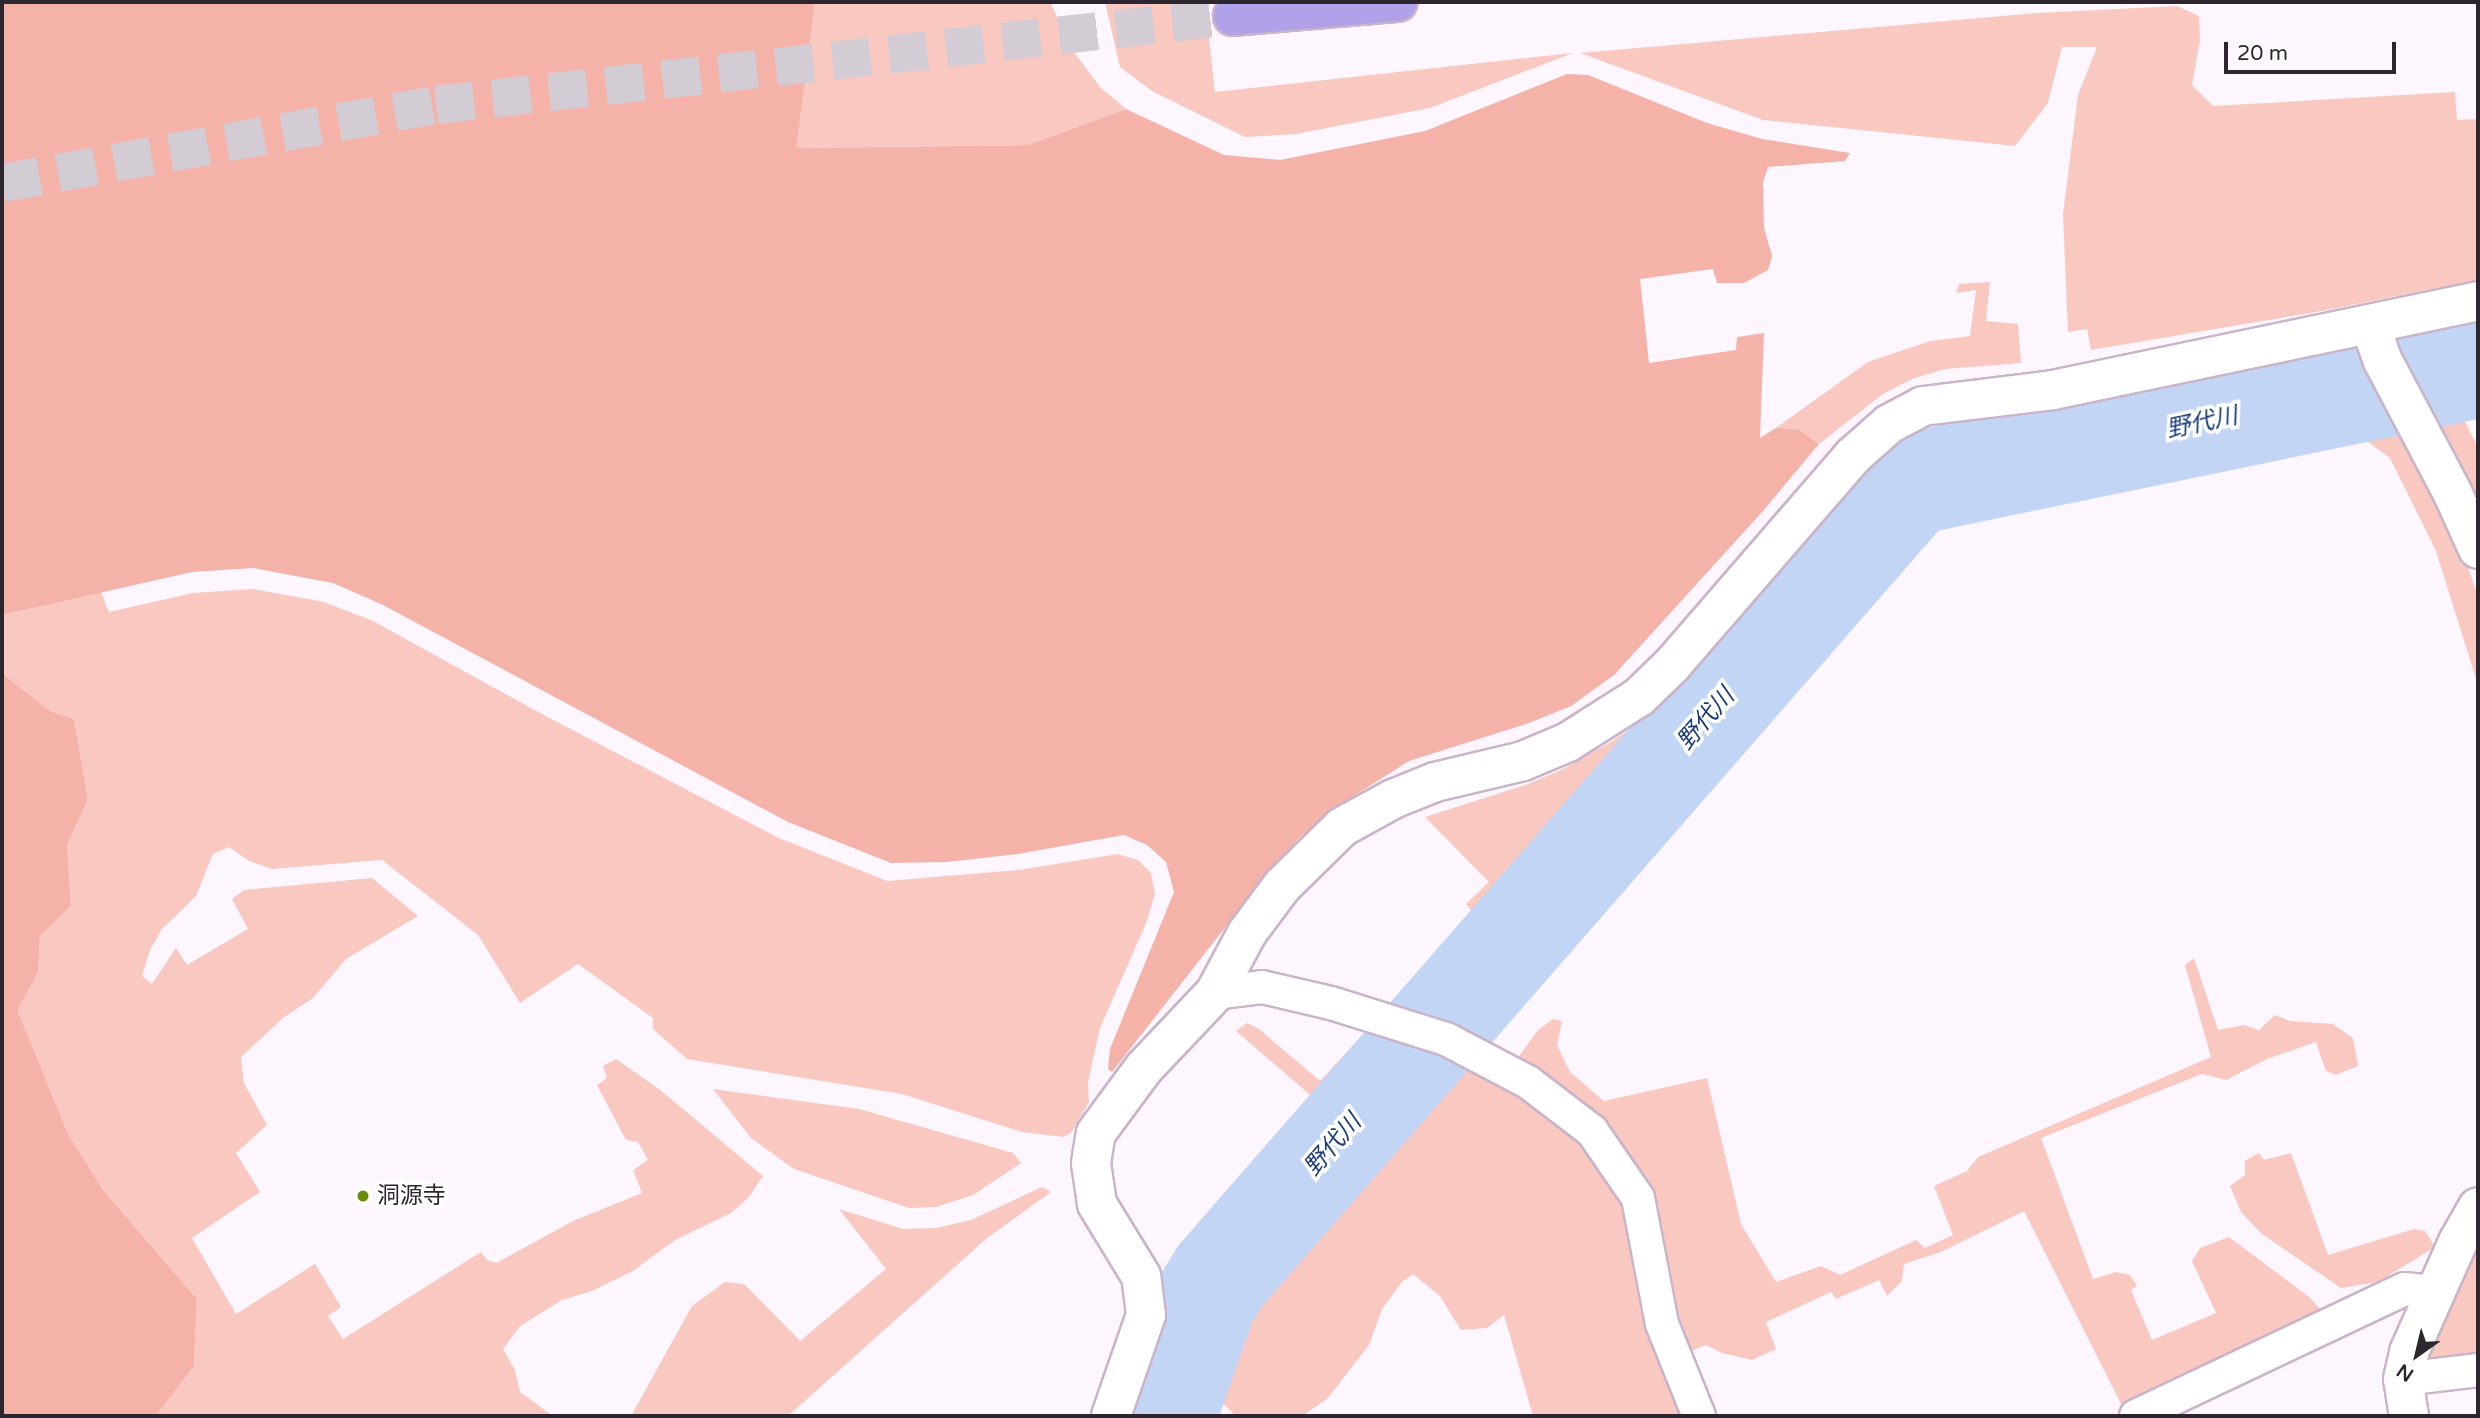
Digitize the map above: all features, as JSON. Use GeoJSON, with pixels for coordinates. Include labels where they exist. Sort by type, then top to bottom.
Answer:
{"type":"FeatureCollection","features":[{"type":"Feature","properties":{"kind":"highway"},"geometry":{"type":"LineString","coordinates":[[1233,16],[1398,2]]}},
{"type":"Feature","properties":{"kind":"street"},"geometry":{"type":"LineString","coordinates":[[1111,1416],[1146,1315],[1141,1276],[1097,1204],[1091,1163],[1096,1133],[1144,1068],[1214,993],[1247,933],[1275,896],[1342,827],[1393,799],[1434,782],[1524,761],[1557,747],[1607,720],[1639,697],[1672,665],[1853,456],[1889,424],[1923,406],[2053,390],[2478,301]]}},
{"type":"Feature","properties":{"kind":"street"},"geometry":{"type":"LineString","coordinates":[[2370,324],[2383,361],[2454,494],[2478,549]]}},
{"type":"Feature","properties":{"kind":"street"},"geometry":{"type":"LineString","coordinates":[[2409,1416],[2403,1379],[2409,1352],[2434,1292],[2478,1206]]}},
{"type":"Feature","properties":{"kind":"lane"},"geometry":{"type":"LineString","coordinates":[[1214,993],[1262,988],[1331,1003],[1446,1039],[1528,1082],[1592,1131],[1638,1198],[1662,1324],[1699,1416]]}},
{"type":"Feature","properties":{"kind":"lane"},"geometry":{"type":"LineString","coordinates":[[2136,1416],[2405,1289],[2434,1292]]}},
{"type":"Feature","properties":{"kind":"lane"},"geometry":{"type":"LineString","coordinates":[[2403,1379],[2478,1370]]}},
{"type":"Feature","properties":{"kind":"shaded area"},"geometry":{"type":"Polygon","coordinates":[[[2,2],[815,2],[796,148],[1028,145],[1126,109],[1224,155],[1280,160],[1425,131],[1567,74],[1588,75],[1707,123],[1762,139],[1850,153],[1845,161],[1768,167],[1763,182],[1764,228],[1772,256],[1768,270],[1744,283],[1717,283],[1713,269],[1640,279],[1649,363],[1736,350],[1737,337],[1764,333],[1760,438],[1776,428],[1798,429],[1819,444],[1763,511],[1614,675],[1571,706],[1529,723],[1409,761],[1330,811],[1297,840],[1267,874],[1112,1072],[1108,1069],[1110,1049],[1174,892],[1166,862],[1147,845],[1124,835],[1018,854],[947,862],[891,863],[788,822],[383,605],[333,583],[253,568],[192,572],[2,615],[2,2]]]}},
{"type":"Feature","properties":{"kind":"shaded area"},"geometry":{"type":"Polygon","coordinates":[[[815,2],[1050,2],[1074,52],[1100,87],[1126,109],[1028,145],[795,148],[815,2]]]}},
{"type":"Feature","properties":{"kind":"shaded area"},"geometry":{"type":"Polygon","coordinates":[[[1105,2],[1205,2],[1215,92],[1573,53],[1430,108],[1296,134],[1245,137],[1152,91],[1120,67],[1105,2]]]}},
{"type":"Feature","properties":{"kind":"shaded area"},"geometry":{"type":"Polygon","coordinates":[[[2177,6],[2199,16],[2200,40],[2192,85],[2213,106],[2455,92],[2457,120],[2478,119],[2478,280],[2316,312],[2091,350],[2087,329],[2068,332],[2063,214],[2078,95],[2097,47],[2062,47],[2048,103],[2015,146],[1763,120],[1580,53],[2038,13],[2177,6]]]}},
{"type":"Feature","properties":{"kind":"shaded area"},"geometry":{"type":"Polygon","coordinates":[[[1990,282],[1986,321],[2018,324],[2021,363],[1945,369],[1912,379],[1883,394],[1819,444],[1798,429],[1776,428],[1868,362],[1930,341],[1970,336],[1976,290],[1956,293],[1959,284],[1990,282]]]}},
{"type":"Feature","properties":{"kind":"shaded area"},"geometry":{"type":"Polygon","coordinates":[[[2478,326],[2478,351],[2408,366],[2397,344],[2478,326]]]}},
{"type":"Feature","properties":{"kind":"shaded area"},"geometry":{"type":"Polygon","coordinates":[[[2345,352],[2357,354],[2371,374],[1905,475],[1428,1020],[1392,1009],[1483,925],[1466,904],[1489,882],[1425,817],[1528,784],[1561,770],[1611,742],[1641,721],[1668,697],[1778,563],[1872,465],[1897,445],[1919,434],[1947,428],[2049,411],[2209,375],[2345,352]]]}},
{"type":"Feature","properties":{"kind":"shaded area"},"geometry":{"type":"Polygon","coordinates":[[[2478,377],[2478,401],[2458,407],[2478,448],[2478,515],[2436,431],[2444,413],[2457,406],[2449,383],[2478,377]]]}},
{"type":"Feature","properties":{"kind":"shaded area"},"geometry":{"type":"Polygon","coordinates":[[[2377,399],[2366,408],[2376,429],[2400,428],[2457,534],[2478,597],[2478,685],[2436,551],[2390,458],[2367,441],[2083,493],[1933,528],[1542,962],[1482,1043],[1450,1027],[1915,495],[2377,399]]]}},
{"type":"Feature","properties":{"kind":"shaded area"},"geometry":{"type":"Polygon","coordinates":[[[253,589],[324,602],[373,621],[540,713],[779,838],[887,881],[1019,870],[1118,854],[1138,860],[1151,873],[1155,894],[1147,921],[1100,1028],[1088,1082],[1089,1102],[1071,1133],[1063,1137],[1022,1132],[902,1094],[687,1059],[653,1029],[653,1018],[578,964],[520,1003],[478,935],[382,860],[272,869],[249,861],[229,847],[213,854],[196,896],[162,929],[150,950],[142,976],[152,984],[176,948],[187,965],[248,929],[232,899],[244,890],[372,878],[418,916],[346,959],[313,998],[283,1018],[241,1057],[244,1083],[267,1125],[236,1153],[260,1192],[192,1238],[236,1314],[315,1264],[341,1307],[328,1316],[343,1339],[481,1252],[487,1260],[496,1263],[573,1221],[642,1193],[633,1170],[648,1160],[638,1142],[626,1140],[597,1085],[607,1078],[603,1066],[616,1059],[659,1089],[763,1176],[749,1197],[731,1213],[675,1240],[633,1271],[592,1291],[562,1300],[520,1326],[503,1349],[515,1370],[520,1392],[553,1416],[156,1416],[194,1366],[197,1299],[103,1190],[68,1134],[16,1009],[38,972],[40,936],[71,906],[67,845],[88,799],[74,719],[50,711],[2,673],[2,615],[101,592],[109,612],[193,593],[253,589]]]}},
{"type":"Feature","properties":{"kind":"shaded area"},"geometry":{"type":"Polygon","coordinates":[[[2,673],[50,711],[74,719],[88,799],[67,845],[71,906],[40,936],[38,972],[17,1010],[68,1134],[103,1190],[197,1299],[194,1366],[156,1416],[2,1416],[2,673]]]}},
{"type":"Feature","properties":{"kind":"shaded area"},"geometry":{"type":"Polygon","coordinates":[[[2194,958],[2218,1030],[2244,1025],[2259,1030],[2275,1015],[2290,1021],[2333,1024],[2353,1038],[2358,1066],[2336,1075],[2326,1071],[2316,1042],[2267,1059],[2226,1080],[2202,1074],[2041,1138],[2093,1279],[2116,1272],[2130,1275],[2137,1286],[2131,1290],[2152,1340],[2216,1313],[2192,1261],[2200,1248],[2229,1237],[2309,1297],[2323,1312],[2123,1408],[2024,1211],[1941,1252],[1904,1264],[1902,1281],[1887,1296],[1879,1280],[1836,1299],[1831,1292],[1766,1322],[1776,1349],[1752,1360],[1722,1353],[1706,1345],[1686,1353],[1672,1321],[1659,1232],[1515,1062],[1537,1031],[1553,1019],[1562,1021],[1557,1045],[1570,1072],[1604,1101],[1707,1078],[1741,1224],[1776,1282],[1821,1266],[1840,1275],[1916,1240],[1925,1248],[1953,1235],[1934,1186],[1967,1171],[1978,1157],[2211,1057],[2185,965],[2194,958]]]}},
{"type":"Feature","properties":{"kind":"shaded area"},"geometry":{"type":"Polygon","coordinates":[[[1247,1023],[1259,1029],[1320,1081],[1368,1029],[1412,1040],[1201,1278],[1152,1416],[1133,1416],[1168,1319],[1163,1284],[1171,1265],[1189,1246],[1196,1252],[1323,1106],[1236,1031],[1247,1023]]]}},
{"type":"Feature","properties":{"kind":"shaded area"},"geometry":{"type":"Polygon","coordinates":[[[1432,1048],[1493,1071],[1584,1137],[1626,1202],[1687,1411],[1679,1416],[1533,1416],[1504,1315],[1487,1328],[1461,1330],[1440,1296],[1413,1274],[1402,1282],[1382,1309],[1369,1345],[1327,1399],[1302,1416],[1236,1416],[1201,1383],[1190,1416],[1176,1416],[1220,1291],[1432,1048]]]}},
{"type":"Feature","properties":{"kind":"shaded area"},"geometry":{"type":"Polygon","coordinates":[[[713,1089],[859,1109],[1013,1153],[1021,1163],[973,1195],[936,1207],[909,1208],[794,1169],[751,1138],[713,1089]]]}},
{"type":"Feature","properties":{"kind":"shaded area"},"geometry":{"type":"Polygon","coordinates":[[[2259,1153],[2264,1160],[2291,1153],[2328,1255],[2414,1229],[2425,1231],[2435,1247],[2378,1282],[2341,1288],[2262,1234],[2241,1212],[2230,1186],[2245,1175],[2245,1161],[2259,1153]]]}},
{"type":"Feature","properties":{"kind":"shaded area"},"geometry":{"type":"Polygon","coordinates":[[[1042,1187],[1051,1192],[986,1239],[788,1416],[631,1416],[692,1306],[725,1282],[744,1284],[800,1341],[886,1269],[839,1209],[903,1229],[937,1228],[971,1220],[1042,1187]]]}},
{"type":"Feature","properties":{"kind":"shaded area"},"geometry":{"type":"Polygon","coordinates":[[[2478,1246],[2478,1359],[2417,1363],[2464,1256],[2478,1246]]]}},
{"type":"Feature","properties":{"kind":"waterway","name":"野代川"},"geometry":{"type":"LineString","coordinates":[[1164,1416],[1205,1299],[1220,1275],[1911,483],[2478,366]]}},
{"type":"Feature","properties":{"kind":"tunnel"},"geometry":{"type":"LineString","coordinates":[[2,183],[436,105],[1233,16]]}},
{"type":"Feature","properties":{"kind":"place","name":"洞源寺"},"geometry":{"type":"Point","coordinates":[363,1196]}}]}
